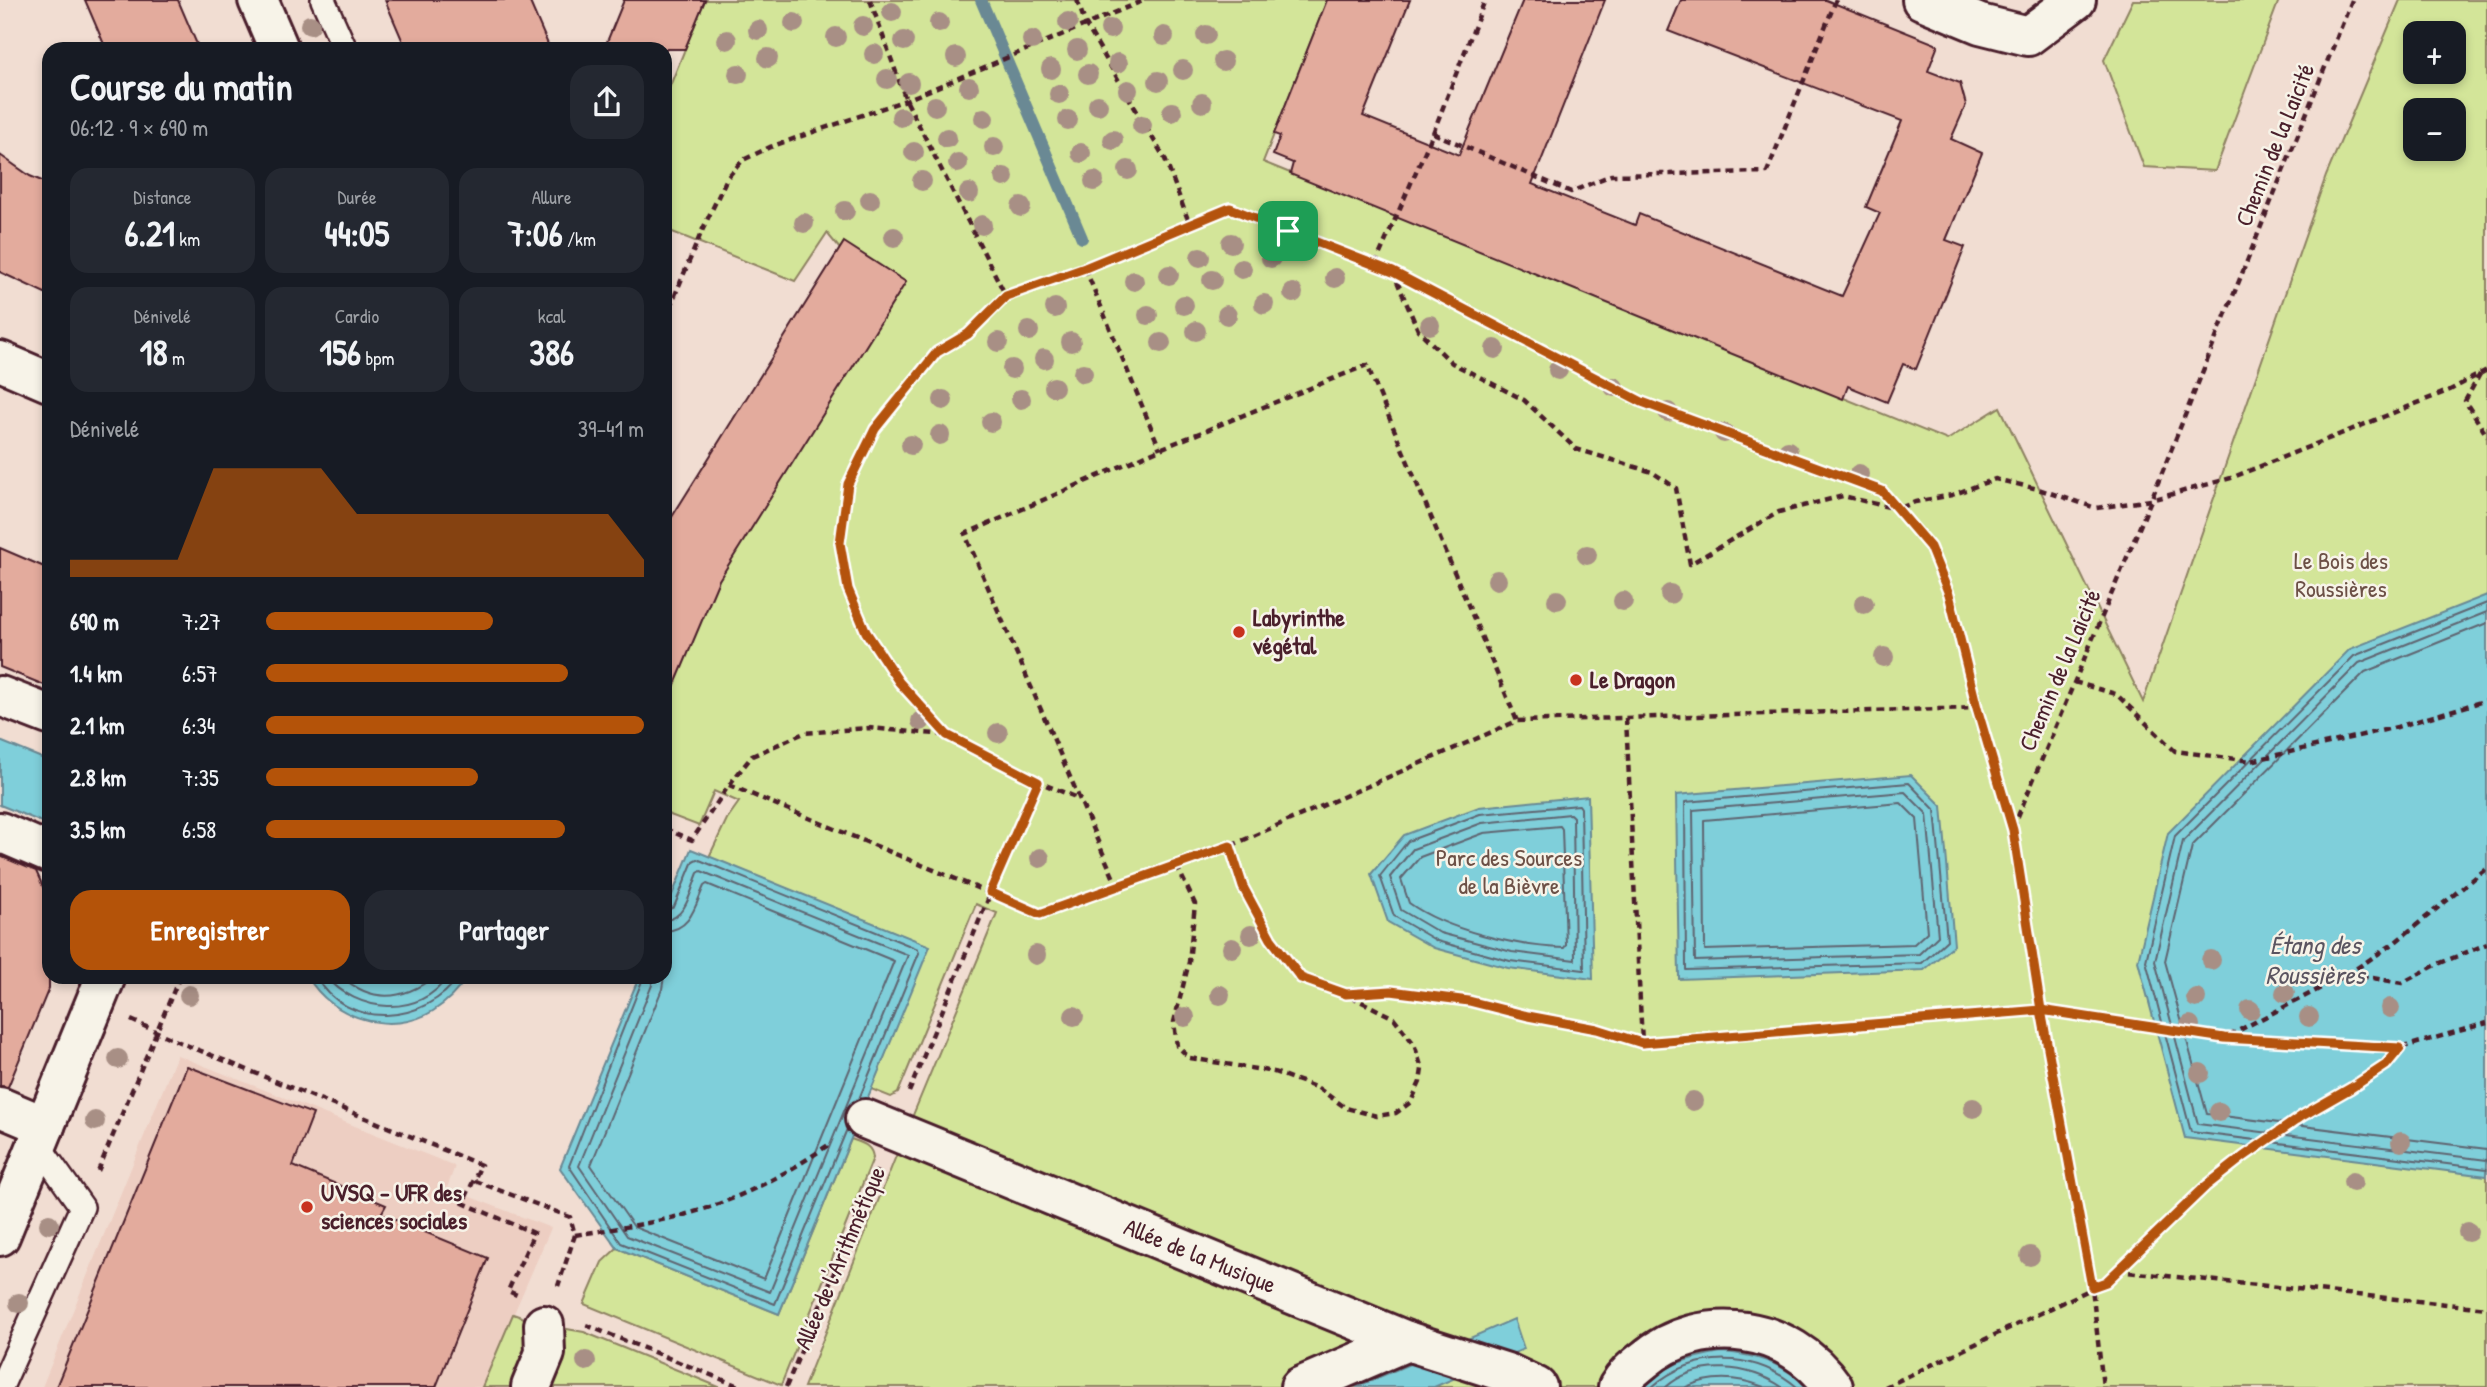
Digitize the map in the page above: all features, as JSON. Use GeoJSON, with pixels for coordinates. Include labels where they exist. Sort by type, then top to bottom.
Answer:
{"type":"FeatureCollection","features":[{"type":"Feature","properties":{"kind":"street"},"geometry":{"type":"LineString","coordinates":[[258,0],[276,42]]}},
{"type":"Feature","properties":{"kind":"street"},"geometry":{"type":"LineString","coordinates":[[1922,0],[1980,24],[2028,36],[2076,0]]}},
{"type":"Feature","properties":{"kind":"street"},"geometry":{"type":"LineString","coordinates":[[0,361],[42,379]]}},
{"type":"Feature","properties":{"kind":"street"},"geometry":{"type":"LineString","coordinates":[[0,696],[42,712]]}},
{"type":"Feature","properties":{"kind":"street"},"geometry":{"type":"LineString","coordinates":[[0,832],[42,850]]}},
{"type":"Feature","properties":{"kind":"street"},"geometry":{"type":"LineString","coordinates":[[0,1236],[103,984]]}},
{"type":"Feature","properties":{"kind":"street"},"geometry":{"type":"LineString","coordinates":[[0,1107],[41,1135]]}},
{"type":"Feature","properties":{"kind":"street","name":"Allée de la Musique"},"geometry":{"type":"LineString","coordinates":[[880,1124],[1503,1379]]}},
{"type":"Feature","properties":{"kind":"street"},"geometry":{"type":"LineString","coordinates":[[531,1387],[545,1353],[544,1325]]}},
{"type":"Feature","properties":{"kind":"street"},"geometry":{"type":"LineString","coordinates":[[1618,1387],[1624,1377],[1658,1348],[1699,1332],[1743,1330],[1786,1343],[1821,1369],[1833,1387]]}},
{"type":"Feature","properties":{"kind":"street"},"geometry":{"type":"LineString","coordinates":[[1300,1387],[1424,1346]]}},
{"type":"Feature","properties":{"kind":"lane"},"geometry":{"type":"LineString","coordinates":[[323,0],[342,42]]}},
{"type":"Feature","properties":{"kind":"lane"},"geometry":{"type":"LineString","coordinates":[[1,1387],[82,1207],[41,1135]]}},
{"type":"Feature","properties":{"kind":"path"},"geometry":{"type":"LineString","coordinates":[[870,0],[906,100],[1006,296]]}},
{"type":"Feature","properties":{"kind":"path"},"geometry":{"type":"LineString","coordinates":[[1077,0],[1086,26],[1164,159],[1190,225]]}},
{"type":"Feature","properties":{"kind":"path"},"geometry":{"type":"LineString","coordinates":[[672,302],[727,178],[743,160],[770,147],[906,100],[1145,0]]}},
{"type":"Feature","properties":{"kind":"path"},"geometry":{"type":"LineString","coordinates":[[1375,265],[1433,134],[1485,0]]}},
{"type":"Feature","properties":{"kind":"path"},"geometry":{"type":"LineString","coordinates":[[1433,134],[1571,192],[1611,174],[1767,172],[1836,0]]}},
{"type":"Feature","properties":{"kind":"path","name":"Chemin de la Laicité"},"geometry":{"type":"LineString","coordinates":[[2013,830],[2151,500],[2352,0]]}},
{"type":"Feature","properties":{"kind":"path"},"geometry":{"type":"LineString","coordinates":[[1079,798],[1038,782],[947,735],[899,682],[866,632],[848,589],[840,543],[848,484],[875,429],[937,352],[968,334],[1006,296],[1085,268],[1230,208],[1393,272],[1642,402],[1882,491],[1930,547],[1949,594],[1977,708],[2013,830],[2041,1010],[2092,1287],[2103,1387]]}},
{"type":"Feature","properties":{"kind":"path"},"geometry":{"type":"LineString","coordinates":[[1085,268],[1160,449]]}},
{"type":"Feature","properties":{"kind":"path"},"geometry":{"type":"LineString","coordinates":[[1393,272],[1418,330],[1452,363],[1524,400],[1576,449],[1652,472],[1676,488],[1690,564],[1779,512],[1843,496],[1897,509],[1915,502],[1952,495],[1995,479],[2038,489],[2096,508],[2151,500],[2231,478],[2450,390],[2487,370]]}},
{"type":"Feature","properties":{"kind":"path"},"geometry":{"type":"LineString","coordinates":[[1118,888],[965,534],[1160,449],[1367,365],[1517,721]]}},
{"type":"Feature","properties":{"kind":"path"},"geometry":{"type":"LineString","coordinates":[[2481,373],[2465,401],[2487,436]]}},
{"type":"Feature","properties":{"kind":"path"},"geometry":{"type":"LineString","coordinates":[[2074,682],[2116,694],[2175,751],[2251,761],[2397,727],[2487,700]]}},
{"type":"Feature","properties":{"kind":"path"},"geometry":{"type":"LineString","coordinates":[[729,785],[1040,914],[1230,846],[1517,721],[1977,708]]}},
{"type":"Feature","properties":{"kind":"path"},"geometry":{"type":"LineString","coordinates":[[1626,718],[1642,1043]]}},
{"type":"Feature","properties":{"kind":"path"},"geometry":{"type":"LineString","coordinates":[[672,832],[692,840],[752,756],[804,733],[869,728],[947,735]]}},
{"type":"Feature","properties":{"kind":"path","name":"Allée de l'Arithmétique"},"geometry":{"type":"LineString","coordinates":[[786,1387],[880,1124],[990,892],[1038,782]]}},
{"type":"Feature","properties":{"kind":"path"},"geometry":{"type":"LineString","coordinates":[[1177,866],[1195,904],[1189,962],[1174,1022],[1177,1045],[1190,1058],[1274,1072],[1318,1088],[1346,1108],[1377,1116],[1396,1114],[1411,1102],[1420,1082],[1422,1069],[1414,1044],[1394,1018],[1346,994],[1301,978],[1271,939],[1243,887],[1230,846]]}},
{"type":"Feature","properties":{"kind":"path"},"geometry":{"type":"LineString","coordinates":[[2224,1038],[2348,974],[2393,944],[2487,869]]}},
{"type":"Feature","properties":{"kind":"path"},"geometry":{"type":"LineString","coordinates":[[2348,974],[2402,984],[2438,964],[2487,944]]}},
{"type":"Feature","properties":{"kind":"path"},"geometry":{"type":"LineString","coordinates":[[82,1207],[177,984]]}},
{"type":"Feature","properties":{"kind":"path"},"geometry":{"type":"LineString","coordinates":[[1346,994],[1391,991],[1469,1001],[1597,1029],[1642,1043],[2041,1010],[2224,1038],[2400,1048],[2487,1023]]}},
{"type":"Feature","properties":{"kind":"path"},"geometry":{"type":"LineString","coordinates":[[122,1016],[481,1165],[475,1181],[570,1217],[575,1235],[567,1262]]}},
{"type":"Feature","properties":{"kind":"path"},"geometry":{"type":"LineString","coordinates":[[1885,1387],[2106,1282],[2206,1186],[2302,1116],[2386,1065],[2400,1048]]}},
{"type":"Feature","properties":{"kind":"path"},"geometry":{"type":"LineString","coordinates":[[575,1235],[668,1219],[742,1195],[880,1124]]}},
{"type":"Feature","properties":{"kind":"path"},"geometry":{"type":"LineString","coordinates":[[2117,1271],[2487,1308]]}},
{"type":"Feature","properties":{"kind":"shaded area","name":"UVSQ - UFR des sciences sociales"},"geometry":{"type":"Polygon","coordinates":[[[177,1055],[455,1166],[447,1188],[551,1228],[482,1387],[42,1387],[177,1055]]]}},
{"type":"Feature","properties":{"kind":"green space","name":"Parc des Sources de la Bièvre"},"geometry":{"type":"Polygon","coordinates":[[[705,0],[1327,0],[1263,162],[1947,440],[2000,407],[2143,702],[2326,176],[2400,0],[2487,0],[2487,1387],[804,1387],[997,913],[976,904],[898,1093],[891,1097],[871,1089],[929,946],[709,857],[727,819],[739,802],[714,791],[699,826],[672,816],[672,684],[840,249],[827,233],[795,281],[672,232],[672,81],[705,0]]]}},
{"type":"Feature","properties":{"kind":"green space"},"geometry":{"type":"Polygon","coordinates":[[[2133,0],[2279,0],[2215,171],[2144,167],[2104,60],[2133,0]]]}},
{"type":"Feature","properties":{"kind":"green space"},"geometry":{"type":"Polygon","coordinates":[[[851,1139],[868,1147],[873,1158],[781,1385],[584,1304],[602,1262],[617,1248],[779,1314],[851,1139]]]}},
{"type":"Feature","properties":{"kind":"green space"},"geometry":{"type":"Polygon","coordinates":[[[513,1314],[544,1325],[584,1332],[719,1387],[482,1387],[513,1314]]]}},
{"type":"Feature","properties":{"kind":"water","name":"Étang des Roussières"},"geometry":{"type":"Polygon","coordinates":[[[2487,595],[2487,1176],[2185,1138],[2138,961],[2168,833],[2350,649],[2487,595]]]}},
{"type":"Feature","properties":{"kind":"water"},"geometry":{"type":"Polygon","coordinates":[[[0,741],[42,758],[42,822],[0,805],[0,741]]]}},
{"type":"Feature","properties":{"kind":"water"},"geometry":{"type":"Polygon","coordinates":[[[1911,775],[1942,806],[1954,945],[1924,970],[1679,979],[1676,795],[1911,775]]]}},
{"type":"Feature","properties":{"kind":"water"},"geometry":{"type":"Polygon","coordinates":[[[1588,796],[1593,979],[1508,968],[1434,948],[1388,922],[1371,874],[1404,835],[1479,807],[1588,796]]]}},
{"type":"Feature","properties":{"kind":"water"},"geometry":{"type":"Polygon","coordinates":[[[691,849],[930,946],[779,1314],[617,1248],[560,1168],[636,984],[672,984],[672,895],[691,849]]]}},
{"type":"Feature","properties":{"kind":"water"},"geometry":{"type":"Polygon","coordinates":[[[313,984],[462,984],[433,1011],[417,1019],[399,1022],[363,1019],[347,1013],[313,984]]]}},
{"type":"Feature","properties":{"kind":"water"},"geometry":{"type":"Polygon","coordinates":[[[1514,1319],[1524,1349],[1434,1387],[1356,1387],[1514,1319]]]}},
{"type":"Feature","properties":{"kind":"water"},"geometry":{"type":"Polygon","coordinates":[[[1721,1352],[1745,1355],[1778,1365],[1806,1387],[1641,1387],[1678,1363],[1721,1352]]]}},
{"type":"Feature","properties":{"kind":"building"},"geometry":{"type":"Polygon","coordinates":[[[85,0],[178,0],[196,42],[103,42],[85,0]]]}},
{"type":"Feature","properties":{"kind":"building"},"geometry":{"type":"Polygon","coordinates":[[[385,0],[529,0],[547,42],[403,42],[385,0]]]}},
{"type":"Feature","properties":{"kind":"building"},"geometry":{"type":"Polygon","coordinates":[[[624,0],[705,0],[685,49],[672,49],[672,42],[607,42],[624,0]]]}},
{"type":"Feature","properties":{"kind":"building"},"geometry":{"type":"Polygon","coordinates":[[[1327,0],[1410,0],[1363,116],[1459,155],[1523,0],[1605,0],[1532,184],[1635,225],[1639,214],[1842,296],[1880,213],[1866,207],[1902,121],[1668,31],[1681,0],[1826,0],[1938,45],[1928,71],[1960,83],[1966,105],[1951,139],[1982,153],[1946,240],[1965,247],[1916,369],[1903,364],[1887,402],[1848,386],[1843,399],[1290,174],[1293,163],[1273,155],[1280,136],[1274,134],[1327,0]]]}},
{"type":"Feature","properties":{"kind":"building"},"geometry":{"type":"Polygon","coordinates":[[[0,155],[42,181],[42,292],[0,272],[0,155]]]}},
{"type":"Feature","properties":{"kind":"building"},"geometry":{"type":"Polygon","coordinates":[[[844,242],[906,282],[719,580],[672,691],[672,517],[844,242]]]}},
{"type":"Feature","properties":{"kind":"building"},"geometry":{"type":"Polygon","coordinates":[[[0,548],[42,566],[42,684],[0,667],[0,548]]]}},
{"type":"Feature","properties":{"kind":"building"},"geometry":{"type":"Polygon","coordinates":[[[0,856],[36,871],[42,884],[42,984],[49,984],[49,988],[8,1087],[0,1086],[0,856]]]}},
{"type":"Feature","properties":{"kind":"building","name":"UVSQ - UFR des sciences sociales"},"geometry":{"type":"Polygon","coordinates":[[[187,1066],[313,1114],[293,1166],[386,1205],[381,1214],[488,1258],[436,1387],[56,1387],[187,1066]]]}},
{"type":"Feature","properties":{"kind":"waterway"},"geometry":{"type":"LineString","coordinates":[[981,0],[1082,238]]}},
{"type":"Feature","properties":{"kind":"place","name":"Labyrinthe végétal"},"geometry":{"type":"Point","coordinates":[1239,632]}},
{"type":"Feature","properties":{"kind":"place","name":"Le Dragon"},"geometry":{"type":"Point","coordinates":[1576,680]}},
{"type":"Feature","properties":{"kind":"place","name":"UVSQ - UFR des sciences sociales"},"geometry":{"type":"Point","coordinates":[307,1207]}},
{"type":"Feature","properties":{"kind":"route"},"geometry":{"type":"LineString","coordinates":[[1288,231],[1230,208],[1085,268],[1006,296],[968,334],[937,352],[875,429],[848,484],[840,543],[848,589],[866,632],[899,682],[947,735],[1038,782],[990,892],[1040,914],[1230,846],[1243,887],[1271,939],[1301,978],[1346,994],[1391,991],[1469,1001],[1597,1029],[1642,1043],[2041,1010],[2092,1287],[2106,1282],[2206,1186],[2243,1157],[2302,1116],[2386,1065],[2400,1048],[2224,1038],[2041,1010],[2013,830],[1977,708],[1949,594],[1930,547],[1882,491],[1642,402],[1393,272],[1288,231]]}},
{"type":"Feature","properties":{"kind":"park label","name":"Le Bois des Roussières"},"geometry":{"type":"Point","coordinates":[2341,575]}}]}
